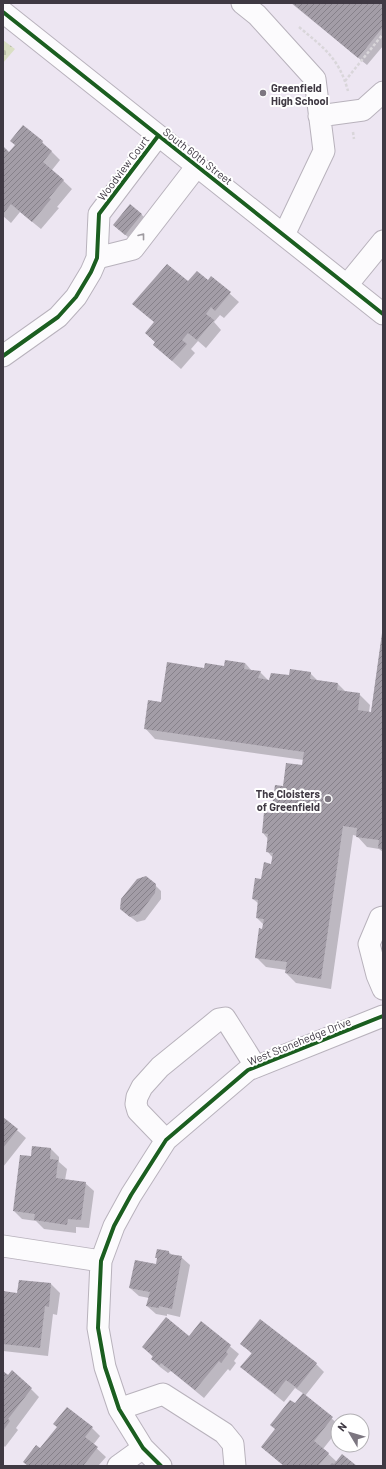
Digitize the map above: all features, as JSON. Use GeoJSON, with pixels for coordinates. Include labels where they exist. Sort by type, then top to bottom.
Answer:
{"type":"FeatureCollection","features":[{"type":"Feature","properties":{"kind":"street"},"geometry":{"type":"LineString","coordinates":[[242,3],[257,15],[315,79],[324,151],[284,235]]}},
{"type":"Feature","properties":{"kind":"street","name":"South 60th Street"},"geometry":{"type":"LineString","coordinates":[[3,12],[383,314]]}},
{"type":"Feature","properties":{"kind":"street"},"geometry":{"type":"LineString","coordinates":[[319,116],[363,110],[383,92]]}},
{"type":"Feature","properties":{"kind":"street","name":"Woodview Court"},"geometry":{"type":"LineString","coordinates":[[97,258],[99,214],[158,136]]}},
{"type":"Feature","properties":{"kind":"street"},"geometry":{"type":"LineString","coordinates":[[3,356],[58,317],[76,297],[91,272],[97,258],[133,249],[197,166]]}},
{"type":"Feature","properties":{"kind":"street"},"geometry":{"type":"LineString","coordinates":[[347,285],[383,241]]}},
{"type":"Feature","properties":{"kind":"street"},"geometry":{"type":"LineString","coordinates":[[383,917],[380,918],[369,944],[377,975],[383,989]]}},
{"type":"Feature","properties":{"kind":"street","name":"West Stonehedge Drive"},"geometry":{"type":"LineString","coordinates":[[161,1466],[143,1448],[119,1410],[105,1367],[98,1328],[101,1261],[114,1226],[131,1195],[166,1140],[248,1070],[383,1016]]}},
{"type":"Feature","properties":{"kind":"street"},"geometry":{"type":"LineString","coordinates":[[166,1140],[138,1111],[136,1104],[137,1097],[142,1087],[160,1068],[219,1019],[226,1018],[256,1067]]}},
{"type":"Feature","properties":{"kind":"street"},"geometry":{"type":"LineString","coordinates":[[3,1246],[101,1261]]}},
{"type":"Feature","properties":{"kind":"street"},"geometry":{"type":"LineString","coordinates":[[119,1410],[163,1394],[224,1433],[233,1444],[235,1466]]}},
{"type":"Feature","properties":{"kind":"street"},"geometry":{"type":"LineString","coordinates":[[118,1466],[143,1448]]}},
{"type":"Feature","properties":{"kind":"path"},"geometry":{"type":"LineString","coordinates":[[297,26],[325,50],[337,63],[345,81],[348,93]]}},
{"type":"Feature","properties":{"kind":"path"},"geometry":{"type":"LineString","coordinates":[[345,81],[383,34]]}},
{"type":"Feature","properties":{"kind":"green space"},"geometry":{"type":"Polygon","coordinates":[[[3,40],[15,49],[3,63],[3,40]]]}},
{"type":"Feature","properties":{"kind":"building"},"geometry":{"type":"Polygon","coordinates":[[[292,3],[383,3],[383,27],[358,58],[292,3]]]}},
{"type":"Feature","properties":{"kind":"building"},"geometry":{"type":"Polygon","coordinates":[[[23,125],[43,141],[42,143],[52,151],[43,162],[64,180],[32,222],[11,204],[3,214],[3,146],[9,152],[15,145],[10,141],[23,125]]]}},
{"type":"Feature","properties":{"kind":"building"},"geometry":{"type":"Polygon","coordinates":[[[130,204],[142,214],[125,235],[113,225],[130,204]]]}},
{"type":"Feature","properties":{"kind":"building"},"geometry":{"type":"Polygon","coordinates":[[[167,264],[188,281],[197,271],[208,280],[211,276],[231,292],[215,311],[211,307],[206,314],[214,320],[197,340],[188,333],[182,340],[187,344],[172,361],[153,345],[155,342],[145,333],[154,322],[132,304],[167,264]]]}},
{"type":"Feature","properties":{"kind":"building","name":"The Cloisters of Greenfield"},"geometry":{"type":"Polygon","coordinates":[[[382,633],[383,849],[378,848],[379,840],[356,837],[357,828],[343,826],[321,979],[285,973],[287,962],[255,958],[259,928],[262,929],[264,919],[256,918],[258,900],[252,899],[255,878],[261,879],[264,862],[271,864],[273,853],[266,852],[268,834],[262,833],[264,812],[271,813],[275,785],[283,786],[286,763],[302,765],[304,752],[144,729],[148,700],[161,702],[167,662],[204,668],[205,663],[224,666],[225,660],[245,663],[244,669],[261,671],[258,678],[269,680],[271,673],[289,675],[290,669],[311,672],[310,679],[338,683],[337,690],[360,693],[358,710],[371,712],[382,633]]]}},
{"type":"Feature","properties":{"kind":"building"},"geometry":{"type":"Polygon","coordinates":[[[146,876],[156,884],[155,893],[139,914],[130,917],[120,909],[121,899],[137,879],[146,876]]]}},
{"type":"Feature","properties":{"kind":"building"},"geometry":{"type":"Polygon","coordinates":[[[3,1117],[18,1129],[3,1148],[3,1117]]]}},
{"type":"Feature","properties":{"kind":"building"},"geometry":{"type":"Polygon","coordinates":[[[32,1146],[51,1148],[50,1159],[58,1160],[56,1178],[86,1182],[81,1220],[68,1219],[67,1225],[34,1220],[35,1214],[13,1211],[20,1155],[31,1156],[32,1146]]]}},
{"type":"Feature","properties":{"kind":"building"},"geometry":{"type":"Polygon","coordinates":[[[157,1249],[169,1251],[169,1254],[182,1256],[172,1309],[159,1306],[159,1308],[146,1306],[150,1292],[129,1288],[135,1260],[156,1264],[157,1258],[155,1258],[157,1249]]]}},
{"type":"Feature","properties":{"kind":"building"},"geometry":{"type":"Polygon","coordinates":[[[19,1280],[51,1283],[49,1307],[45,1306],[40,1348],[3,1344],[3,1291],[17,1293],[19,1280]]]}},
{"type":"Feature","properties":{"kind":"building"},"geometry":{"type":"Polygon","coordinates":[[[166,1317],[189,1336],[201,1321],[231,1345],[226,1352],[228,1354],[221,1363],[219,1361],[195,1390],[161,1363],[159,1365],[151,1359],[153,1356],[142,1347],[166,1317]]]}},
{"type":"Feature","properties":{"kind":"building"},"geometry":{"type":"Polygon","coordinates":[[[260,1319],[317,1363],[297,1388],[286,1380],[275,1394],[240,1367],[252,1353],[240,1344],[260,1319]]]}},
{"type":"Feature","properties":{"kind":"building"},"geometry":{"type":"Polygon","coordinates":[[[12,1370],[32,1388],[8,1419],[10,1421],[3,1431],[3,1371],[8,1375],[12,1370]]]}},
{"type":"Feature","properties":{"kind":"building"},"geometry":{"type":"Polygon","coordinates":[[[303,1393],[330,1415],[330,1421],[314,1441],[329,1453],[318,1466],[284,1466],[261,1447],[275,1429],[270,1425],[290,1400],[295,1403],[303,1393]]]}},
{"type":"Feature","properties":{"kind":"building"},"geometry":{"type":"Polygon","coordinates":[[[67,1407],[93,1427],[85,1437],[98,1447],[83,1466],[28,1466],[23,1462],[36,1445],[40,1448],[57,1427],[53,1424],[67,1407]]]}},
{"type":"Feature","properties":{"kind":"building"},"geometry":{"type":"Polygon","coordinates":[[[342,1454],[357,1466],[329,1466],[332,1463],[334,1464],[342,1454]]]}},
{"type":"Feature","properties":{"kind":"cycle path"},"geometry":{"type":"LineString","coordinates":[[3,12],[383,314]]}},
{"type":"Feature","properties":{"kind":"cycle path"},"geometry":{"type":"LineString","coordinates":[[3,356],[58,317],[76,297],[91,272],[97,258],[99,214],[158,136]]}},
{"type":"Feature","properties":{"kind":"cycle path"},"geometry":{"type":"LineString","coordinates":[[161,1466],[143,1448],[119,1409],[105,1367],[98,1328],[101,1261],[114,1226],[131,1195],[166,1140],[248,1070],[383,1016]]}},
{"type":"Feature","properties":{"kind":"place","name":"Greenfield High School"},"geometry":{"type":"Point","coordinates":[263,93]}},
{"type":"Feature","properties":{"kind":"place","name":"The Cloisters of Greenfield"},"geometry":{"type":"Point","coordinates":[328,799]}}]}
